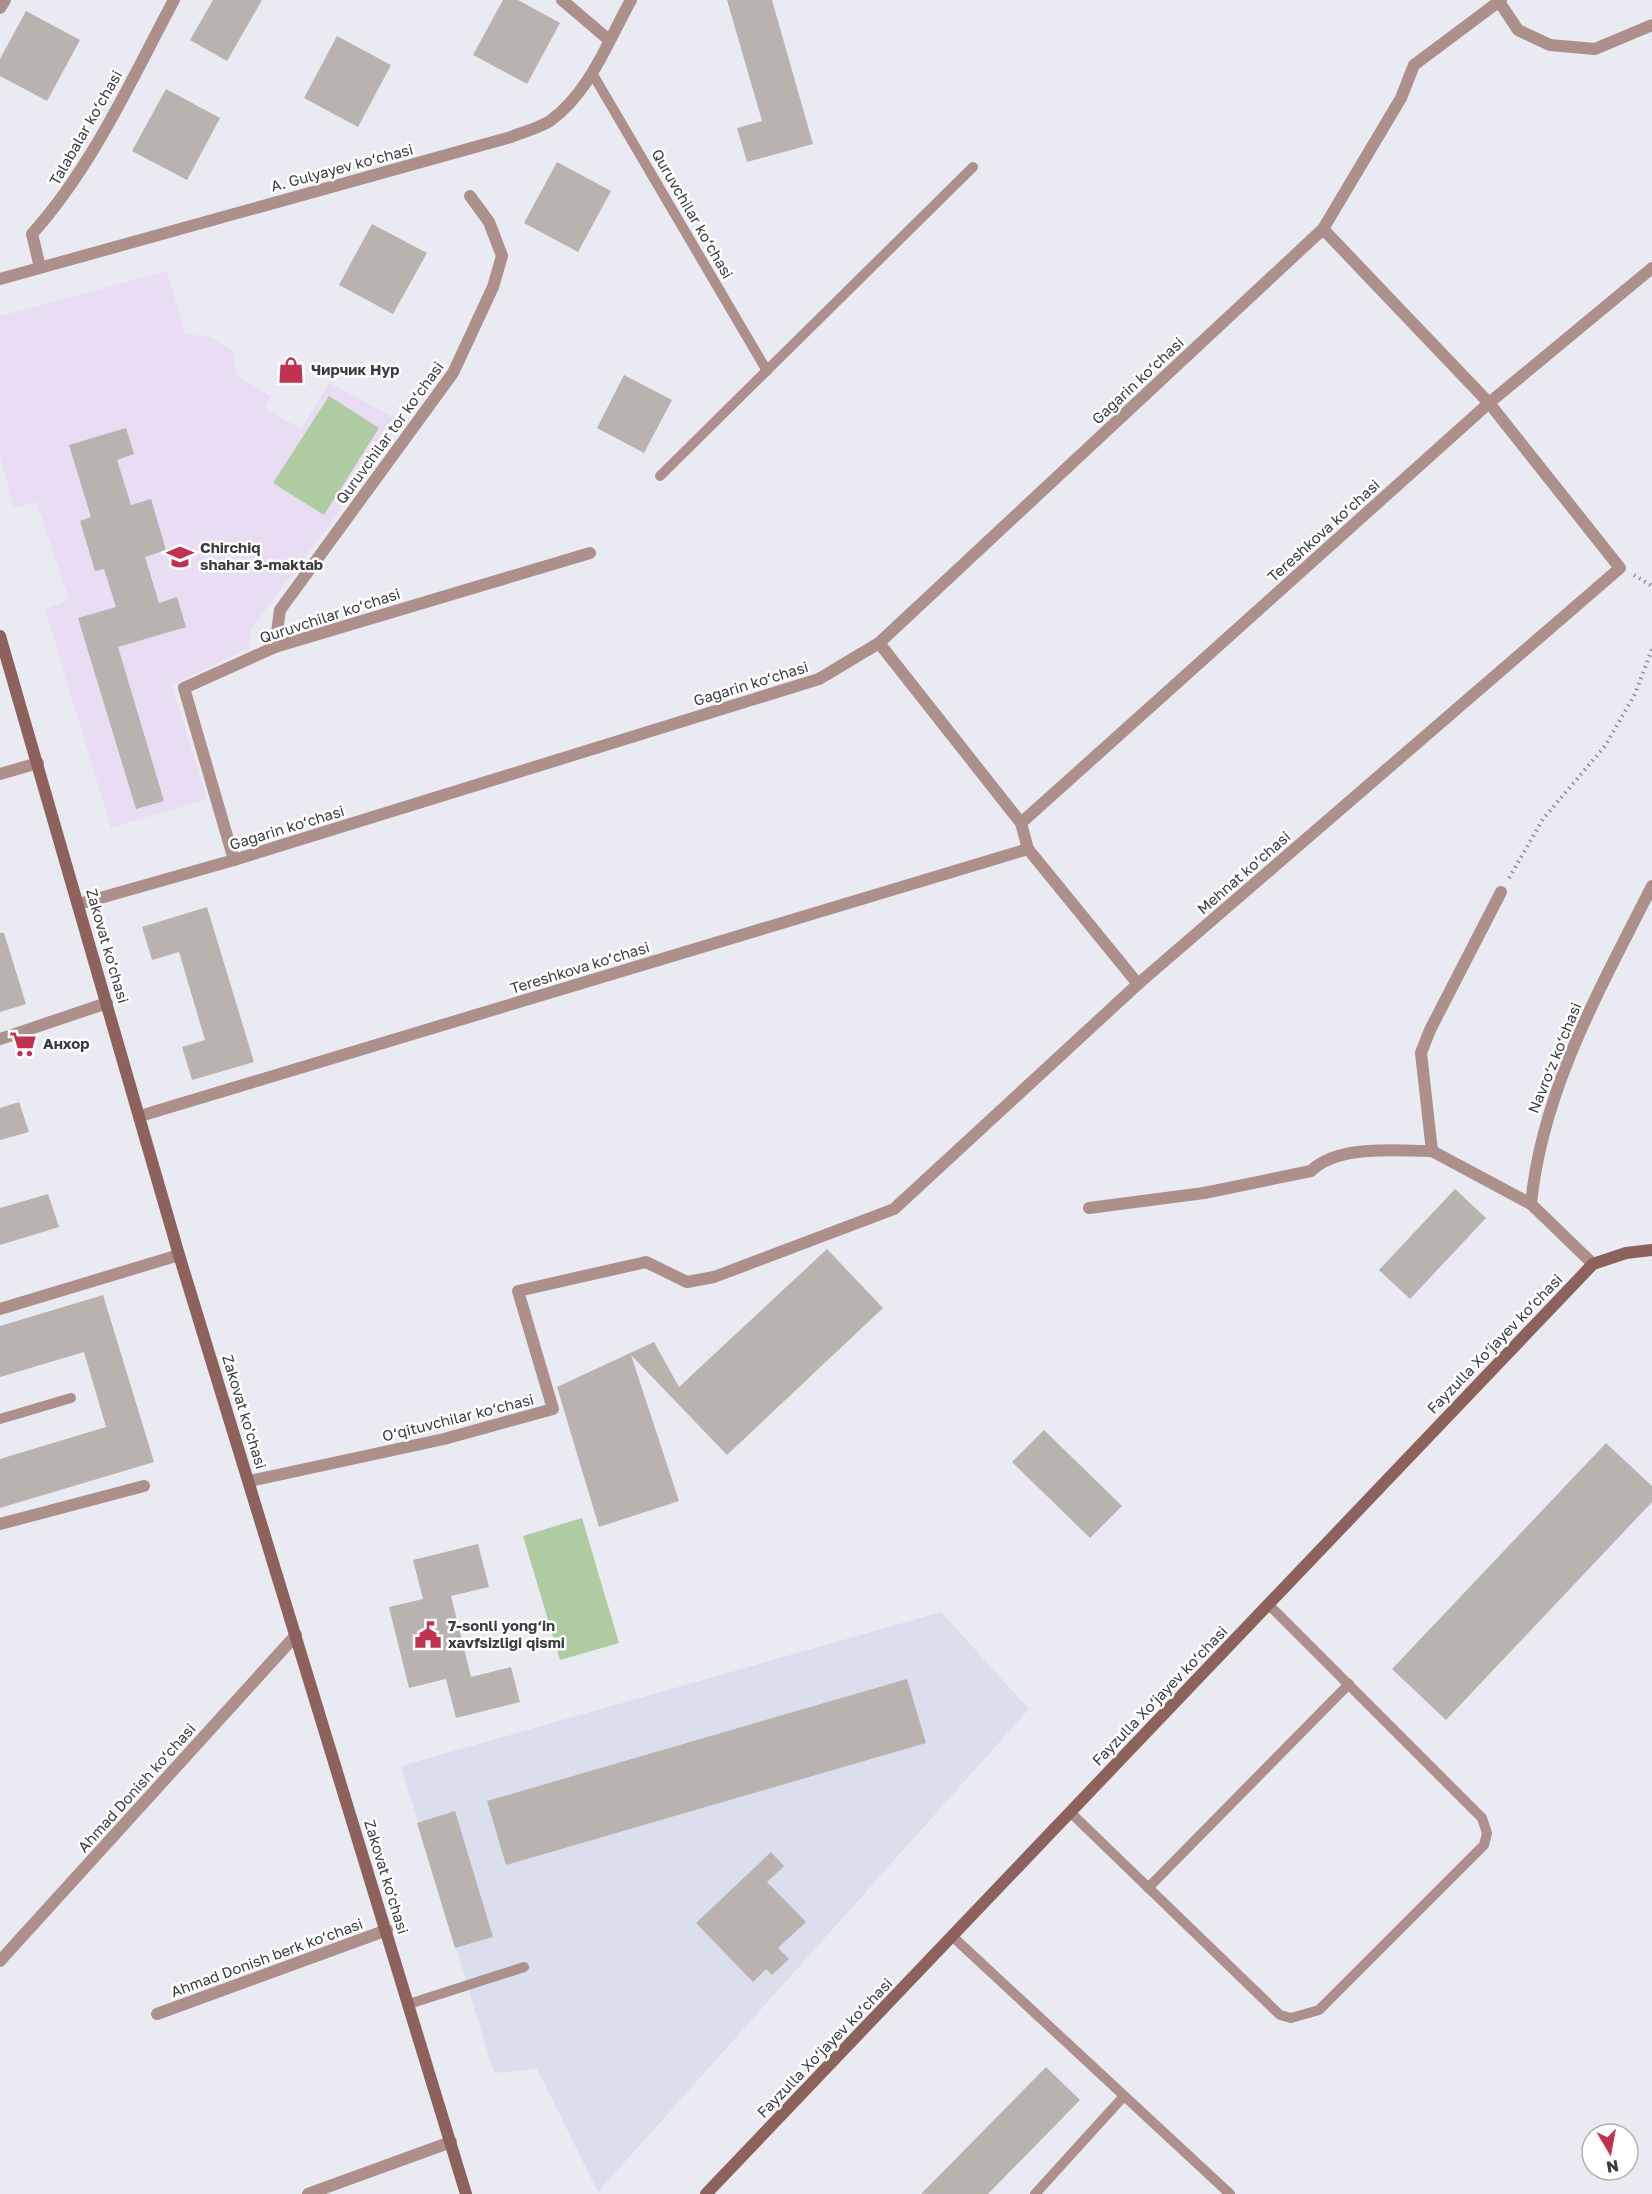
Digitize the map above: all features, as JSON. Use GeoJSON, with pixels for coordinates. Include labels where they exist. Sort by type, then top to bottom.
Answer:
{"type":"FeatureCollection","features":[{"type":"Feature","properties":{"kind":"main road","name":"Zakovat ko'chasi"},"geometry":{"type":"LineString","coordinates":[[0,636],[179,1255],[250,1481],[466,2194]]}},
{"type":"Feature","properties":{"kind":"main road","name":"Fayzulla Xo‘jayev ko‘chasi"},"geometry":{"type":"LineString","coordinates":[[710,2193],[1593,1264],[1609,1257],[1652,1250]]}},
{"type":"Feature","properties":{"kind":"street"},"geometry":{"type":"LineString","coordinates":[[0,8],[5,0]]}},
{"type":"Feature","properties":{"kind":"street","name":"Talabalar ko‘chasi"},"geometry":{"type":"LineString","coordinates":[[40,267],[32,234],[61,201],[84,166],[174,0]]}},
{"type":"Feature","properties":{"kind":"street"},"geometry":{"type":"LineString","coordinates":[[562,0],[609,40]]}},
{"type":"Feature","properties":{"kind":"street","name":"A. Gulyayev ko‘chasi"},"geometry":{"type":"LineString","coordinates":[[0,279],[511,137],[549,121],[577,94],[592,73],[631,0]]}},
{"type":"Feature","properties":{"kind":"street"},"geometry":{"type":"LineString","coordinates":[[1501,2],[1518,30],[1550,45],[1595,49],[1652,25]]}},
{"type":"Feature","properties":{"kind":"street","name":"Gagarin ko‘chasi"},"geometry":{"type":"LineString","coordinates":[[79,904],[234,860],[819,679],[879,643],[1323,229],[1401,98],[1414,65],[1501,2]]}},
{"type":"Feature","properties":{"kind":"street","name":"Quruvchilar tor ko‘chasi"},"geometry":{"type":"LineString","coordinates":[[275,647],[280,610],[453,373],[493,287],[502,256],[489,222],[470,196]]}},
{"type":"Feature","properties":{"kind":"street"},"geometry":{"type":"LineString","coordinates":[[1323,229],[1489,403]]}},
{"type":"Feature","properties":{"kind":"street","name":"Tereshkova ko‘chasi"},"geometry":{"type":"LineString","coordinates":[[1021,823],[1489,403],[1652,268]]}},
{"type":"Feature","properties":{"kind":"street","name":"Mehnat ko‘chasi"},"geometry":{"type":"LineString","coordinates":[[894,1209],[1138,984],[1620,568],[1489,403]]}},
{"type":"Feature","properties":{"kind":"street","name":"Quruvchilar ko‘chasi"},"geometry":{"type":"LineString","coordinates":[[234,860],[184,688],[275,647],[590,553]]}},
{"type":"Feature","properties":{"kind":"street"},"geometry":{"type":"LineString","coordinates":[[879,643],[1021,823],[1029,849],[1138,984]]}},
{"type":"Feature","properties":{"kind":"street"},"geometry":{"type":"LineString","coordinates":[[0,774],[38,763]]}},
{"type":"Feature","properties":{"kind":"street","name":"Tereshkova ko‘chasi"},"geometry":{"type":"LineString","coordinates":[[140,1116],[1029,849]]}},
{"type":"Feature","properties":{"kind":"street","name":"Navro‘z ko‘chasi"},"geometry":{"type":"LineString","coordinates":[[1530,1204],[1535,1163],[1548,1111],[1595,1000],[1652,886]]}},
{"type":"Feature","properties":{"kind":"street"},"geometry":{"type":"LineString","coordinates":[[1432,1151],[1421,1053],[1501,892]]}},
{"type":"Feature","properties":{"kind":"street"},"geometry":{"type":"LineString","coordinates":[[0,1039],[107,1003]]}},
{"type":"Feature","properties":{"kind":"street"},"geometry":{"type":"LineString","coordinates":[[1089,1208],[1204,1193],[1311,1172],[1319,1163],[1361,1151],[1432,1151],[1530,1204],[1593,1264]]}},
{"type":"Feature","properties":{"kind":"street","name":"O‘qituvchilar ko‘chasi"},"geometry":{"type":"LineString","coordinates":[[250,1481],[444,1440],[553,1409],[518,1291],[646,1262],[687,1282],[714,1277],[894,1209]]}},
{"type":"Feature","properties":{"kind":"street"},"geometry":{"type":"LineString","coordinates":[[0,1308],[179,1255]]}},
{"type":"Feature","properties":{"kind":"street"},"geometry":{"type":"LineString","coordinates":[[0,1524],[144,1486]]}},
{"type":"Feature","properties":{"kind":"street","name":"Ahmad Donish ko‘chasi"},"geometry":{"type":"LineString","coordinates":[[0,1961],[296,1635]]}},
{"type":"Feature","properties":{"kind":"street","name":"Ahmad Donish berk ko‘chasi"},"geometry":{"type":"LineString","coordinates":[[157,2014],[387,1930]]}},
{"type":"Feature","properties":{"kind":"street"},"geometry":{"type":"LineString","coordinates":[[308,2194],[452,2142]]}},
{"type":"Feature","properties":{"kind":"lane","name":"Quruvchilar ko‘chasi"},"geometry":{"type":"LineString","coordinates":[[592,73],[767,371]]}},
{"type":"Feature","properties":{"kind":"lane"},"geometry":{"type":"LineString","coordinates":[[660,476],[973,167]]}},
{"type":"Feature","properties":{"kind":"lane"},"geometry":{"type":"LineString","coordinates":[[0,1419],[71,1398]]}},
{"type":"Feature","properties":{"kind":"lane"},"geometry":{"type":"LineString","coordinates":[[1070,1812],[1280,2015],[1291,2018],[1319,2010],[1484,1845],[1487,1833],[1482,1818],[1268,1604]]}},
{"type":"Feature","properties":{"kind":"lane"},"geometry":{"type":"LineString","coordinates":[[1148,1888],[1348,1684]]}},
{"type":"Feature","properties":{"kind":"lane"},"geometry":{"type":"LineString","coordinates":[[952,1936],[1230,2194]]}},
{"type":"Feature","properties":{"kind":"lane"},"geometry":{"type":"LineString","coordinates":[[409,2004],[524,1967]]}},
{"type":"Feature","properties":{"kind":"lane"},"geometry":{"type":"LineString","coordinates":[[1035,2194],[1124,2096]]}},
{"type":"Feature","properties":{"kind":"path"},"geometry":{"type":"LineString","coordinates":[[1501,892],[1543,819],[1605,746],[1635,694],[1652,649]]}},
{"type":"Feature","properties":{"kind":"shaded area","name":"Chirchiq shahar 3-maktab"},"geometry":{"type":"Polygon","coordinates":[[[167,271],[185,334],[211,337],[233,351],[237,376],[271,396],[265,408],[301,429],[329,383],[401,421],[339,512],[251,629],[249,648],[172,685],[207,799],[111,828],[45,609],[69,600],[36,502],[14,508],[0,456],[0,316],[167,271]]]}},
{"type":"Feature","properties":{"kind":"shaded area"},"geometry":{"type":"Polygon","coordinates":[[[941,1612],[1029,1709],[598,2192],[537,2069],[494,2073],[401,1766],[941,1612]]]}},
{"type":"Feature","properties":{"kind":"green space"},"geometry":{"type":"Polygon","coordinates":[[[329,396],[379,428],[324,515],[273,483],[329,396]]]}},
{"type":"Feature","properties":{"kind":"green space"},"geometry":{"type":"Polygon","coordinates":[[[582,1518],[619,1643],[560,1660],[523,1536],[582,1518]]]}},
{"type":"Feature","properties":{"kind":"building"},"geometry":{"type":"Polygon","coordinates":[[[213,0],[262,0],[227,61],[190,40],[213,0]]]}},
{"type":"Feature","properties":{"kind":"building"},"geometry":{"type":"Polygon","coordinates":[[[503,0],[518,0],[560,23],[527,84],[473,55],[503,0]]]}},
{"type":"Feature","properties":{"kind":"building"},"geometry":{"type":"Polygon","coordinates":[[[727,0],[772,0],[813,144],[747,162],[737,128],[762,121],[727,0]]]}},
{"type":"Feature","properties":{"kind":"building"},"geometry":{"type":"Polygon","coordinates":[[[26,11],[80,40],[47,101],[0,76],[0,59],[26,11]]]}},
{"type":"Feature","properties":{"kind":"building"},"geometry":{"type":"Polygon","coordinates":[[[337,36],[391,65],[358,127],[304,98],[337,36]]]}},
{"type":"Feature","properties":{"kind":"building"},"geometry":{"type":"Polygon","coordinates":[[[166,89],[220,118],[187,180],[132,151],[166,89]]]}},
{"type":"Feature","properties":{"kind":"building"},"geometry":{"type":"Polygon","coordinates":[[[557,162],[611,191],[578,252],[524,223],[557,162]]]}},
{"type":"Feature","properties":{"kind":"building"},"geometry":{"type":"Polygon","coordinates":[[[372,224],[427,253],[393,314],[339,285],[372,224]]]}},
{"type":"Feature","properties":{"kind":"building"},"geometry":{"type":"Polygon","coordinates":[[[624,375],[672,400],[644,453],[597,428],[624,375]]]}},
{"type":"Feature","properties":{"kind":"building"},"geometry":{"type":"Polygon","coordinates":[[[126,428],[134,454],[117,460],[131,505],[151,499],[166,550],[145,557],[159,603],[177,597],[186,627],[118,647],[164,801],[136,809],[78,618],[116,607],[104,569],[95,571],[80,521],[91,517],[69,445],[126,428]]]}},
{"type":"Feature","properties":{"kind":"building"},"geometry":{"type":"Polygon","coordinates":[[[207,907],[254,1062],[192,1080],[182,1047],[205,1040],[179,952],[152,960],[142,927],[207,907]]]}},
{"type":"Feature","properties":{"kind":"building"},"geometry":{"type":"Polygon","coordinates":[[[0,933],[4,933],[26,1004],[0,1012],[0,933]]]}},
{"type":"Feature","properties":{"kind":"building"},"geometry":{"type":"Polygon","coordinates":[[[19,1102],[29,1132],[0,1140],[0,1108],[19,1102]]]}},
{"type":"Feature","properties":{"kind":"building"},"geometry":{"type":"Polygon","coordinates":[[[1455,1189],[1486,1218],[1410,1299],[1379,1270],[1455,1189]]]}},
{"type":"Feature","properties":{"kind":"building"},"geometry":{"type":"Polygon","coordinates":[[[48,1194],[59,1227],[0,1245],[0,1208],[48,1194]]]}},
{"type":"Feature","properties":{"kind":"building"},"geometry":{"type":"Polygon","coordinates":[[[827,1249],[883,1308],[727,1455],[631,1355],[679,1501],[599,1527],[557,1387],[654,1342],[679,1387],[827,1249]]]}},
{"type":"Feature","properties":{"kind":"building"},"geometry":{"type":"Polygon","coordinates":[[[103,1295],[154,1462],[0,1508],[0,1459],[106,1427],[84,1352],[0,1377],[0,1326],[103,1295]]]}},
{"type":"Feature","properties":{"kind":"building"},"geometry":{"type":"Polygon","coordinates":[[[1044,1430],[1122,1506],[1090,1538],[1012,1462],[1044,1430]]]}},
{"type":"Feature","properties":{"kind":"building"},"geometry":{"type":"Polygon","coordinates":[[[1606,1443],[1652,1486],[1652,1502],[1446,1720],[1392,1669],[1606,1443]]]}},
{"type":"Feature","properties":{"kind":"building"},"geometry":{"type":"Polygon","coordinates":[[[478,1544],[489,1587],[451,1596],[471,1677],[511,1667],[520,1702],[456,1718],[446,1679],[409,1688],[389,1607],[423,1599],[413,1560],[478,1544]]]}},
{"type":"Feature","properties":{"kind":"building"},"geometry":{"type":"Polygon","coordinates":[[[907,1679],[926,1743],[506,1865],[487,1801],[907,1679]]]}},
{"type":"Feature","properties":{"kind":"building"},"geometry":{"type":"Polygon","coordinates":[[[455,1811],[493,1937],[455,1948],[417,1823],[455,1811]]]}},
{"type":"Feature","properties":{"kind":"building"},"geometry":{"type":"Polygon","coordinates":[[[771,1852],[784,1866],[767,1882],[806,1922],[778,1948],[789,1959],[772,1975],[766,1969],[753,1982],[696,1923],[771,1852]]]}},
{"type":"Feature","properties":{"kind":"building"},"geometry":{"type":"Polygon","coordinates":[[[1046,2067],[1080,2100],[988,2194],[921,2194],[1046,2067]]]}},
{"type":"Feature","properties":{"kind":"place","name":"Чирчик Нур"},"geometry":{"type":"Point","coordinates":[291,370]}},
{"type":"Feature","properties":{"kind":"place","name":"Chirchiq shahar 3-maktab"},"geometry":{"type":"Point","coordinates":[180,557]}},
{"type":"Feature","properties":{"kind":"place","name":"Анхор"},"geometry":{"type":"Point","coordinates":[23,1044]}},
{"type":"Feature","properties":{"kind":"place","name":"7-sonli yong‘in xavfsizligi qismi"},"geometry":{"type":"Point","coordinates":[428,1635]}}]}
